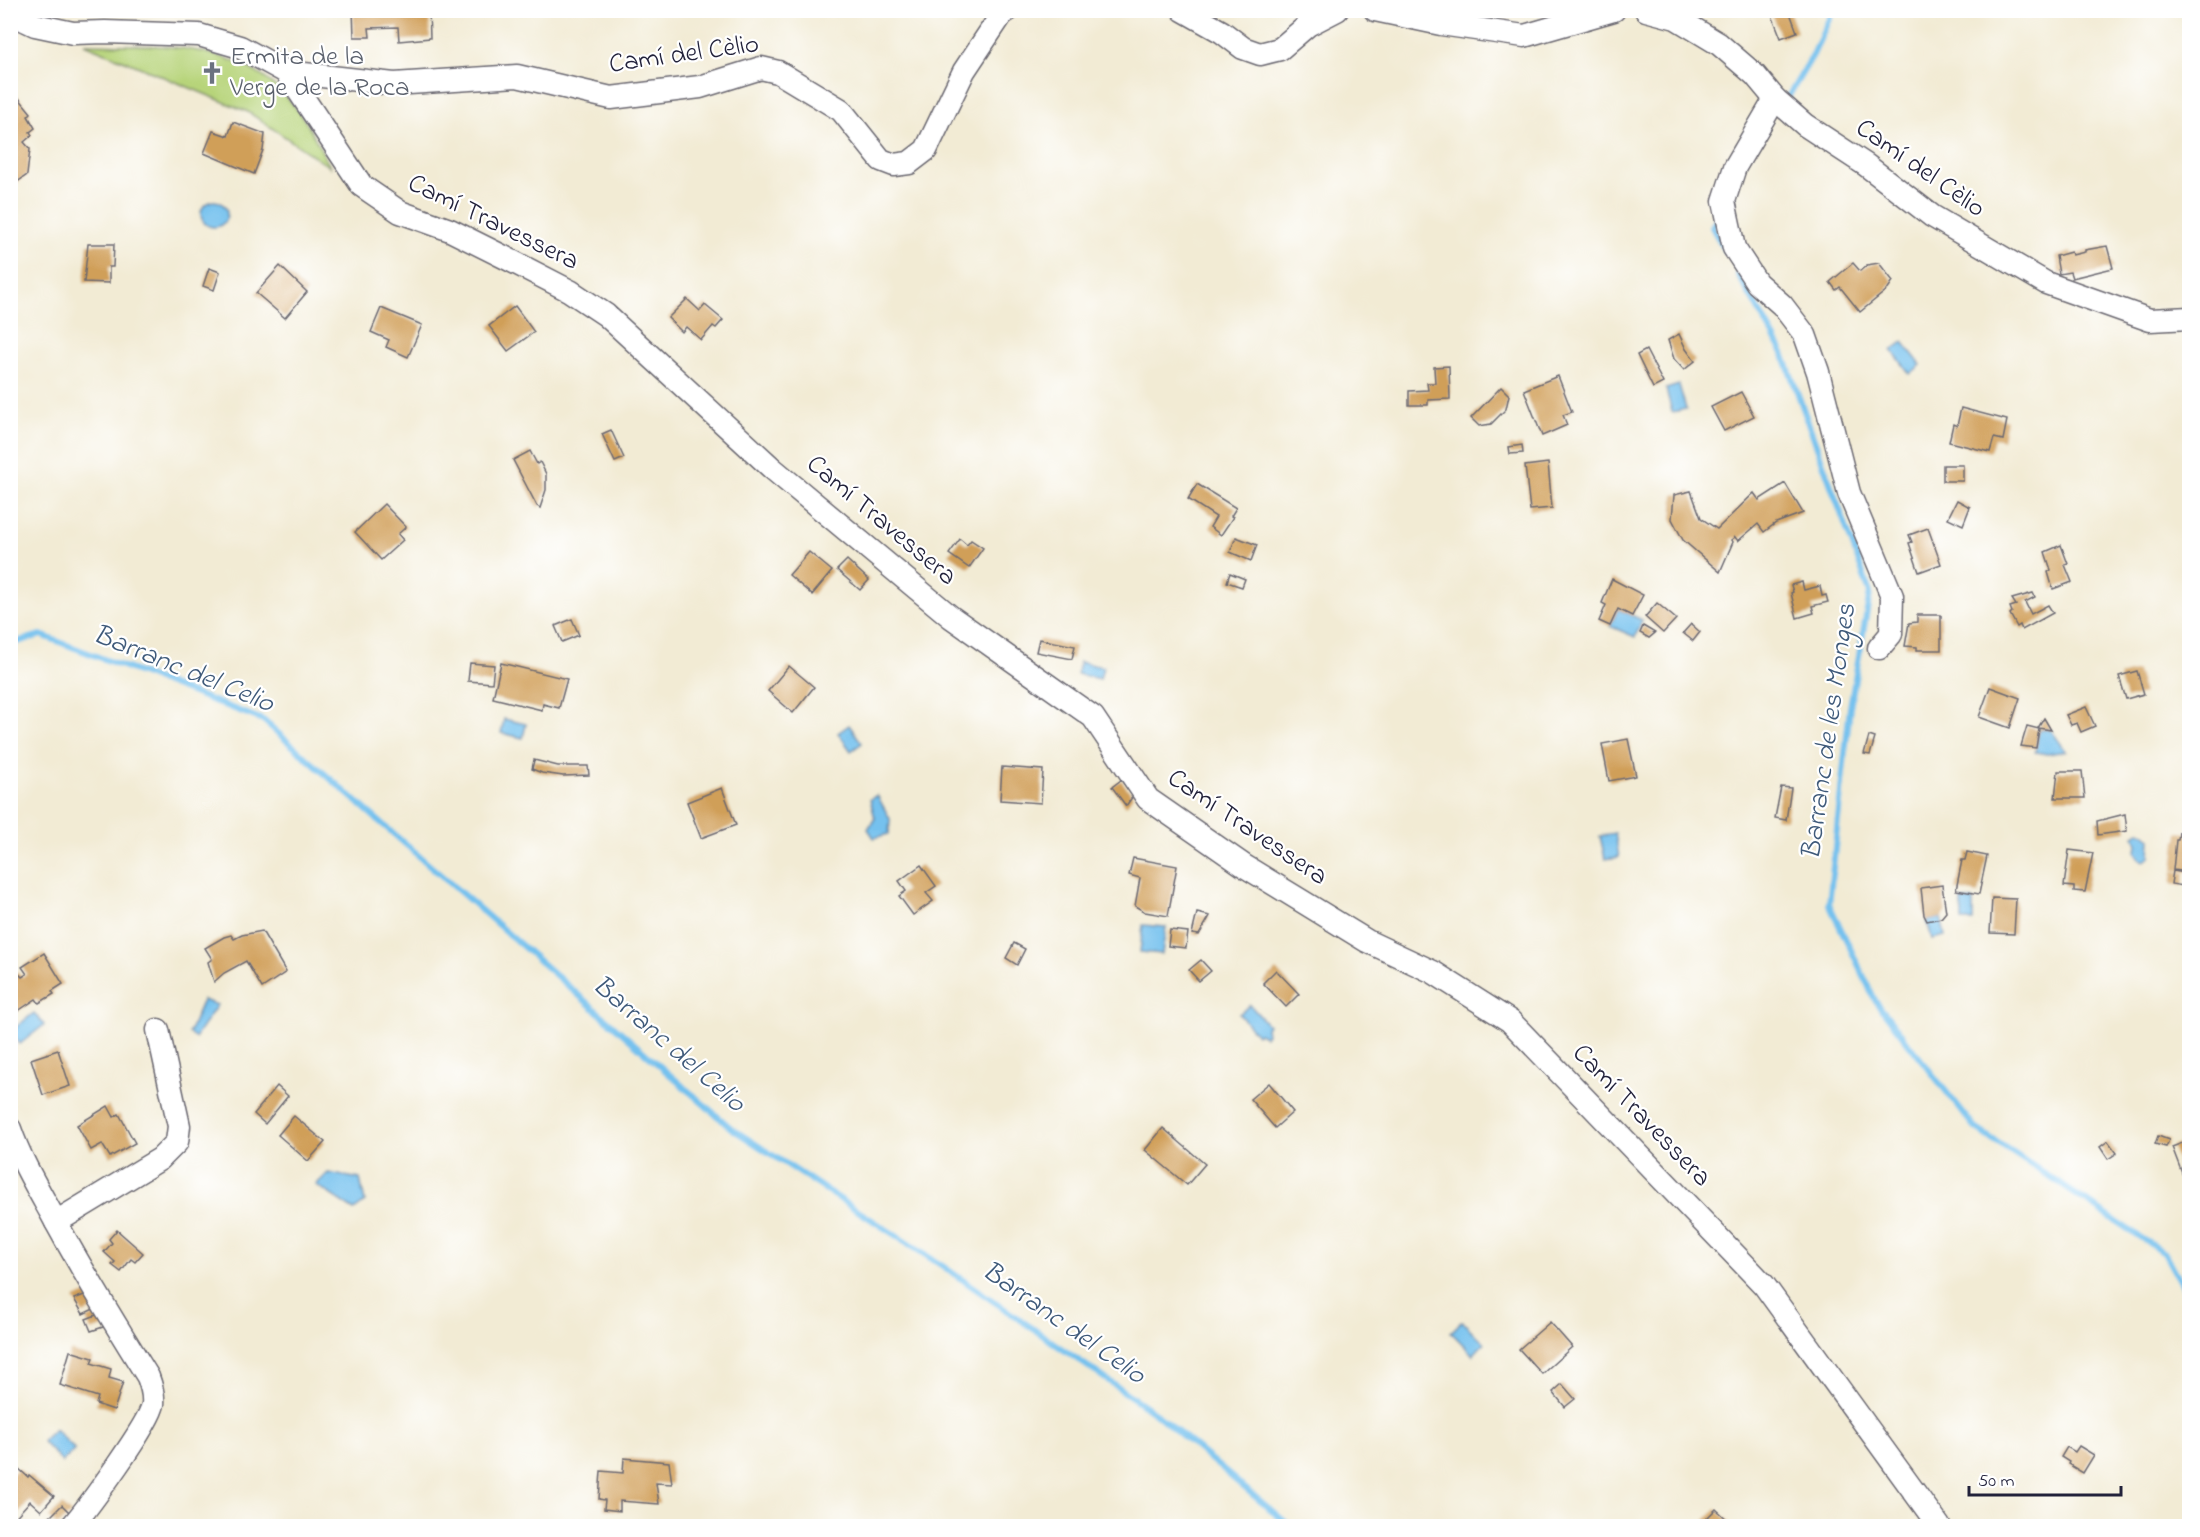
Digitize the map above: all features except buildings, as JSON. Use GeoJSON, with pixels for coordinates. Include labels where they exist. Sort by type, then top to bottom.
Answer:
{"type":"FeatureCollection","features":[{"type":"Feature","properties":{"kind":"street","name":"Camí del Cèlio"},"geometry":{"type":"LineString","coordinates":[[10,13],[35,24],[73,33],[199,34],[240,47],[286,72],[394,84],[517,76],[611,98],[700,87],[761,68],[778,72],[841,110],[881,160],[894,165],[909,163],[926,150],[964,70],[1002,14],[1008,10]]}},
{"type":"Feature","properties":{"kind":"street"},"geometry":{"type":"LineString","coordinates":[[1183,10],[1222,32],[1243,48],[1260,54],[1280,49],[1308,25],[1337,10]]}},
{"type":"Feature","properties":{"kind":"street"},"geometry":{"type":"LineString","coordinates":[[1375,10],[1441,24],[1524,36],[1614,10]]}},
{"type":"Feature","properties":{"kind":"street","name":"Camí del Cèlio"},"geometry":{"type":"LineString","coordinates":[[1646,10],[1676,18],[1719,44],[1755,75],[1775,99],[1805,125],[1866,165],[1932,216],[2046,283],[2150,320],[2190,318]]}},
{"type":"Feature","properties":{"kind":"street","name":"Camí Travessera"},"geometry":{"type":"LineString","coordinates":[[286,72],[362,186],[400,212],[450,230],[570,291],[606,315],[773,469],[951,617],[1093,717],[1148,799],[1246,867],[1367,941],[1433,972],[1510,1021],[1764,1285],[1939,1527]]}},
{"type":"Feature","properties":{"kind":"street"},"geometry":{"type":"LineString","coordinates":[[1775,99],[1736,167],[1724,201],[1734,248],[1757,283],[1782,305],[1805,335],[1818,372],[1850,493],[1892,596],[1891,634],[1879,648]]}},
{"type":"Feature","properties":{"kind":"street"},"geometry":{"type":"LineString","coordinates":[[56,1222],[160,1159],[177,1142],[178,1126],[158,1030]]}},
{"type":"Feature","properties":{"kind":"street"},"geometry":{"type":"LineString","coordinates":[[10,1129],[17,1147],[80,1266],[148,1377],[153,1396],[150,1413],[140,1430],[72,1527]]}},
{"type":"Feature","properties":{"kind":"green space"},"geometry":{"type":"Polygon","coordinates":[[[84,44],[140,45],[195,50],[246,67],[269,81],[290,101],[307,125],[331,168],[248,112],[84,44]]]}},
{"type":"Feature","properties":{"kind":"water"},"geometry":{"type":"Polygon","coordinates":[[[214,201],[223,205],[227,214],[223,223],[214,227],[205,223],[201,214],[205,205],[214,201]]]}},
{"type":"Feature","properties":{"kind":"water"},"geometry":{"type":"Polygon","coordinates":[[[1903,342],[1921,365],[1910,374],[1892,350],[1903,342]]]}},
{"type":"Feature","properties":{"kind":"water"},"geometry":{"type":"Polygon","coordinates":[[[1679,385],[1686,409],[1672,412],[1666,389],[1679,385]]]}},
{"type":"Feature","properties":{"kind":"water"},"geometry":{"type":"Polygon","coordinates":[[[1618,609],[1642,620],[1635,637],[1610,626],[1618,609]]]}},
{"type":"Feature","properties":{"kind":"water"},"geometry":{"type":"Polygon","coordinates":[[[1080,662],[1103,667],[1100,679],[1077,674],[1080,662]]]}},
{"type":"Feature","properties":{"kind":"water"},"geometry":{"type":"Polygon","coordinates":[[[504,719],[526,724],[523,738],[501,733],[504,719]]]}},
{"type":"Feature","properties":{"kind":"water"},"geometry":{"type":"Polygon","coordinates":[[[849,725],[862,743],[851,751],[838,733],[849,725]]]}},
{"type":"Feature","properties":{"kind":"water"},"geometry":{"type":"Polygon","coordinates":[[[2039,729],[2051,730],[2066,751],[2047,754],[2035,752],[2039,729]]]}},
{"type":"Feature","properties":{"kind":"water"},"geometry":{"type":"Polygon","coordinates":[[[877,795],[890,819],[889,834],[874,838],[868,829],[875,818],[870,799],[877,795]]]}},
{"type":"Feature","properties":{"kind":"water"},"geometry":{"type":"Polygon","coordinates":[[[2139,831],[2151,839],[2150,857],[2144,861],[2136,853],[2137,843],[2134,836],[2139,831]]]}},
{"type":"Feature","properties":{"kind":"water"},"geometry":{"type":"Polygon","coordinates":[[[1615,833],[1619,857],[1605,859],[1600,836],[1615,833]]]}},
{"type":"Feature","properties":{"kind":"water"},"geometry":{"type":"Polygon","coordinates":[[[1962,900],[1973,900],[1973,921],[1962,921],[1962,900]]]}},
{"type":"Feature","properties":{"kind":"water"},"geometry":{"type":"Polygon","coordinates":[[[1941,918],[1945,936],[1932,939],[1927,921],[1941,918]]]}},
{"type":"Feature","properties":{"kind":"water"},"geometry":{"type":"Polygon","coordinates":[[[1143,925],[1166,927],[1162,954],[1140,952],[1143,925]]]}},
{"type":"Feature","properties":{"kind":"water"},"geometry":{"type":"Polygon","coordinates":[[[203,1000],[217,1005],[195,1038],[189,1033],[203,1000]]]}},
{"type":"Feature","properties":{"kind":"water"},"geometry":{"type":"Polygon","coordinates":[[[1250,1005],[1268,1025],[1265,1036],[1259,1033],[1257,1035],[1239,1014],[1250,1005]]]}},
{"type":"Feature","properties":{"kind":"water"},"geometry":{"type":"Polygon","coordinates":[[[34,1013],[44,1025],[20,1044],[11,1031],[34,1013]]]}},
{"type":"Feature","properties":{"kind":"water"},"geometry":{"type":"Polygon","coordinates":[[[328,1173],[360,1179],[365,1202],[354,1210],[316,1185],[328,1173]]]}},
{"type":"Feature","properties":{"kind":"water"},"geometry":{"type":"Polygon","coordinates":[[[1462,1321],[1484,1343],[1473,1355],[1451,1332],[1462,1321]]]}},
{"type":"Feature","properties":{"kind":"water"},"geometry":{"type":"Polygon","coordinates":[[[55,1429],[75,1450],[62,1462],[42,1441],[55,1429]]]}},
{"type":"Feature","properties":{"kind":"waterway","name":"Barranc de les Monges"},"geometry":{"type":"LineString","coordinates":[[1785,102],[1813,55],[1833,10]]}},
{"type":"Feature","properties":{"kind":"waterway","name":"Barranc de les Monges"},"geometry":{"type":"LineString","coordinates":[[1719,214],[1712,227],[1726,252]]}},
{"type":"Feature","properties":{"kind":"waterway","name":"Barranc de les Monges"},"geometry":{"type":"LineString","coordinates":[[1738,274],[1783,353],[1870,593],[1850,707],[1829,904],[1876,1002],[1974,1127],[2164,1253],[2190,1299]]}},
{"type":"Feature","properties":{"kind":"waterway","name":"Barranc del Celio"},"geometry":{"type":"LineString","coordinates":[[10,644],[41,635],[263,720],[731,1128],[944,1267],[1155,1413],[1290,1526]]}},
{"type":"Feature","properties":{"kind":"place","name":"Ermita de la Verge de la Roca"},"geometry":{"type":"Point","coordinates":[212,73]}}]}
